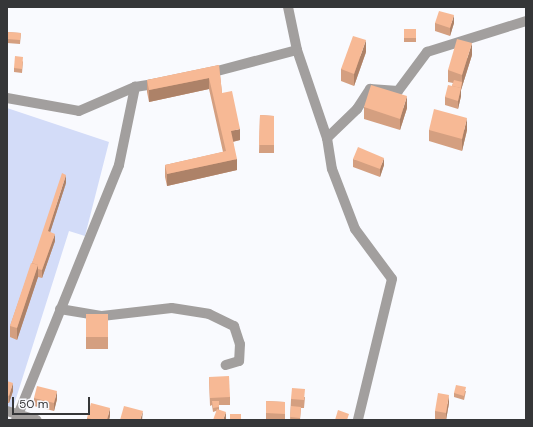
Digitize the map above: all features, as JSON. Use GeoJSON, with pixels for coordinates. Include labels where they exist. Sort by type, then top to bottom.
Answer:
{"type":"FeatureCollection","features":[{"type":"Feature","properties":{"kind":"street"},"geometry":{"type":"LineString","coordinates":[[288,7],[297,50],[327,138],[332,169],[355,230],[392,279],[358,420]]}},
{"type":"Feature","properties":{"kind":"street"},"geometry":{"type":"LineString","coordinates":[[327,138],[357,109],[370,89],[398,92],[427,52],[526,21]]}},
{"type":"Feature","properties":{"kind":"street"},"geometry":{"type":"LineString","coordinates":[[195,77],[297,50]]}},
{"type":"Feature","properties":{"kind":"street"},"geometry":{"type":"LineString","coordinates":[[7,98],[79,111],[135,87],[172,81]]}},
{"type":"Feature","properties":{"kind":"street"},"geometry":{"type":"LineString","coordinates":[[17,417],[119,165],[135,87]]}},
{"type":"Feature","properties":{"kind":"street"},"geometry":{"type":"LineString","coordinates":[[60,309],[102,316],[172,308],[209,314],[234,326],[240,344],[239,361],[226,365]]}},
{"type":"Feature","properties":{"kind":"street"},"geometry":{"type":"LineString","coordinates":[[7,411],[17,417],[36,420]]}},
{"type":"Feature","properties":{"kind":"shaded area"},"geometry":{"type":"Polygon","coordinates":[[[7,108],[109,142],[85,236],[69,231],[13,408],[7,406],[7,108]]]}},
{"type":"Feature","properties":{"kind":"building"},"geometry":{"type":"Polygon","coordinates":[[[439,11],[454,15],[450,28],[435,23],[439,11]]]}},
{"type":"Feature","properties":{"kind":"building"},"geometry":{"type":"Polygon","coordinates":[[[404,29],[416,29],[416,38],[404,38],[404,29]]]}},
{"type":"Feature","properties":{"kind":"building"},"geometry":{"type":"Polygon","coordinates":[[[7,32],[21,33],[20,40],[7,39],[7,32]]]}},
{"type":"Feature","properties":{"kind":"building"},"geometry":{"type":"Polygon","coordinates":[[[353,36],[366,40],[354,74],[341,69],[353,36]]]}},
{"type":"Feature","properties":{"kind":"building"},"geometry":{"type":"Polygon","coordinates":[[[457,39],[472,43],[462,75],[448,70],[457,39]]]}},
{"type":"Feature","properties":{"kind":"building"},"geometry":{"type":"Polygon","coordinates":[[[15,56],[23,57],[22,69],[14,68],[15,56]]]}},
{"type":"Feature","properties":{"kind":"building"},"geometry":{"type":"Polygon","coordinates":[[[219,65],[222,93],[232,91],[240,129],[231,131],[237,159],[167,174],[165,165],[226,151],[209,78],[149,90],[147,80],[219,65]]]}},
{"type":"Feature","properties":{"kind":"building"},"geometry":{"type":"Polygon","coordinates":[[[454,80],[462,82],[461,88],[452,86],[454,80]]]}},
{"type":"Feature","properties":{"kind":"building"},"geometry":{"type":"Polygon","coordinates":[[[371,85],[407,96],[400,119],[364,107],[371,85]]]}},
{"type":"Feature","properties":{"kind":"building"},"geometry":{"type":"Polygon","coordinates":[[[448,85],[461,88],[458,101],[445,97],[448,85]]]}},
{"type":"Feature","properties":{"kind":"building"},"geometry":{"type":"Polygon","coordinates":[[[434,109],[467,118],[462,139],[429,130],[434,109]]]}},
{"type":"Feature","properties":{"kind":"building"},"geometry":{"type":"Polygon","coordinates":[[[260,115],[274,116],[274,145],[259,145],[260,115]]]}},
{"type":"Feature","properties":{"kind":"building"},"geometry":{"type":"Polygon","coordinates":[[[358,147],[384,158],[380,169],[353,159],[358,147]]]}},
{"type":"Feature","properties":{"kind":"building"},"geometry":{"type":"Polygon","coordinates":[[[62,173],[66,175],[48,231],[55,234],[42,270],[38,269],[38,265],[32,263],[62,173]]]}},
{"type":"Feature","properties":{"kind":"building"},"geometry":{"type":"Polygon","coordinates":[[[31,263],[38,265],[17,328],[10,326],[31,263]]]}},
{"type":"Feature","properties":{"kind":"building"},"geometry":{"type":"Polygon","coordinates":[[[86,314],[108,314],[108,337],[86,337],[86,314]]]}},
{"type":"Feature","properties":{"kind":"building"},"geometry":{"type":"Polygon","coordinates":[[[229,376],[230,397],[210,398],[209,377],[229,376]]]}},
{"type":"Feature","properties":{"kind":"building"},"geometry":{"type":"Polygon","coordinates":[[[7,381],[13,383],[9,396],[7,395],[7,381]]]}},
{"type":"Feature","properties":{"kind":"building"},"geometry":{"type":"Polygon","coordinates":[[[456,385],[466,387],[464,396],[454,393],[456,385]]]}},
{"type":"Feature","properties":{"kind":"building"},"geometry":{"type":"Polygon","coordinates":[[[37,386],[57,391],[54,403],[34,398],[37,386]]]}},
{"type":"Feature","properties":{"kind":"building"},"geometry":{"type":"Polygon","coordinates":[[[292,388],[305,389],[304,400],[291,399],[292,388]]]}},
{"type":"Feature","properties":{"kind":"building"},"geometry":{"type":"Polygon","coordinates":[[[438,393],[449,395],[446,413],[435,411],[438,393]]]}},
{"type":"Feature","properties":{"kind":"building"},"geometry":{"type":"Polygon","coordinates":[[[212,401],[219,401],[219,407],[213,408],[212,401]]]}},
{"type":"Feature","properties":{"kind":"building"},"geometry":{"type":"Polygon","coordinates":[[[266,401],[285,402],[285,414],[266,413],[266,401]]]}},
{"type":"Feature","properties":{"kind":"building"},"geometry":{"type":"Polygon","coordinates":[[[91,403],[110,408],[107,420],[87,418],[91,403]]]}},
{"type":"Feature","properties":{"kind":"building"},"geometry":{"type":"Polygon","coordinates":[[[124,406],[143,411],[140,420],[120,420],[124,406]]]}},
{"type":"Feature","properties":{"kind":"building"},"geometry":{"type":"Polygon","coordinates":[[[291,406],[301,407],[300,418],[290,417],[291,406]]]}},
{"type":"Feature","properties":{"kind":"building"},"geometry":{"type":"Polygon","coordinates":[[[217,409],[226,412],[223,420],[213,420],[217,409]]]}},
{"type":"Feature","properties":{"kind":"building"},"geometry":{"type":"Polygon","coordinates":[[[338,410],[349,414],[347,420],[335,420],[338,410]]]}},
{"type":"Feature","properties":{"kind":"building"},"geometry":{"type":"Polygon","coordinates":[[[230,414],[241,414],[241,420],[230,420],[230,414]]]}}]}
